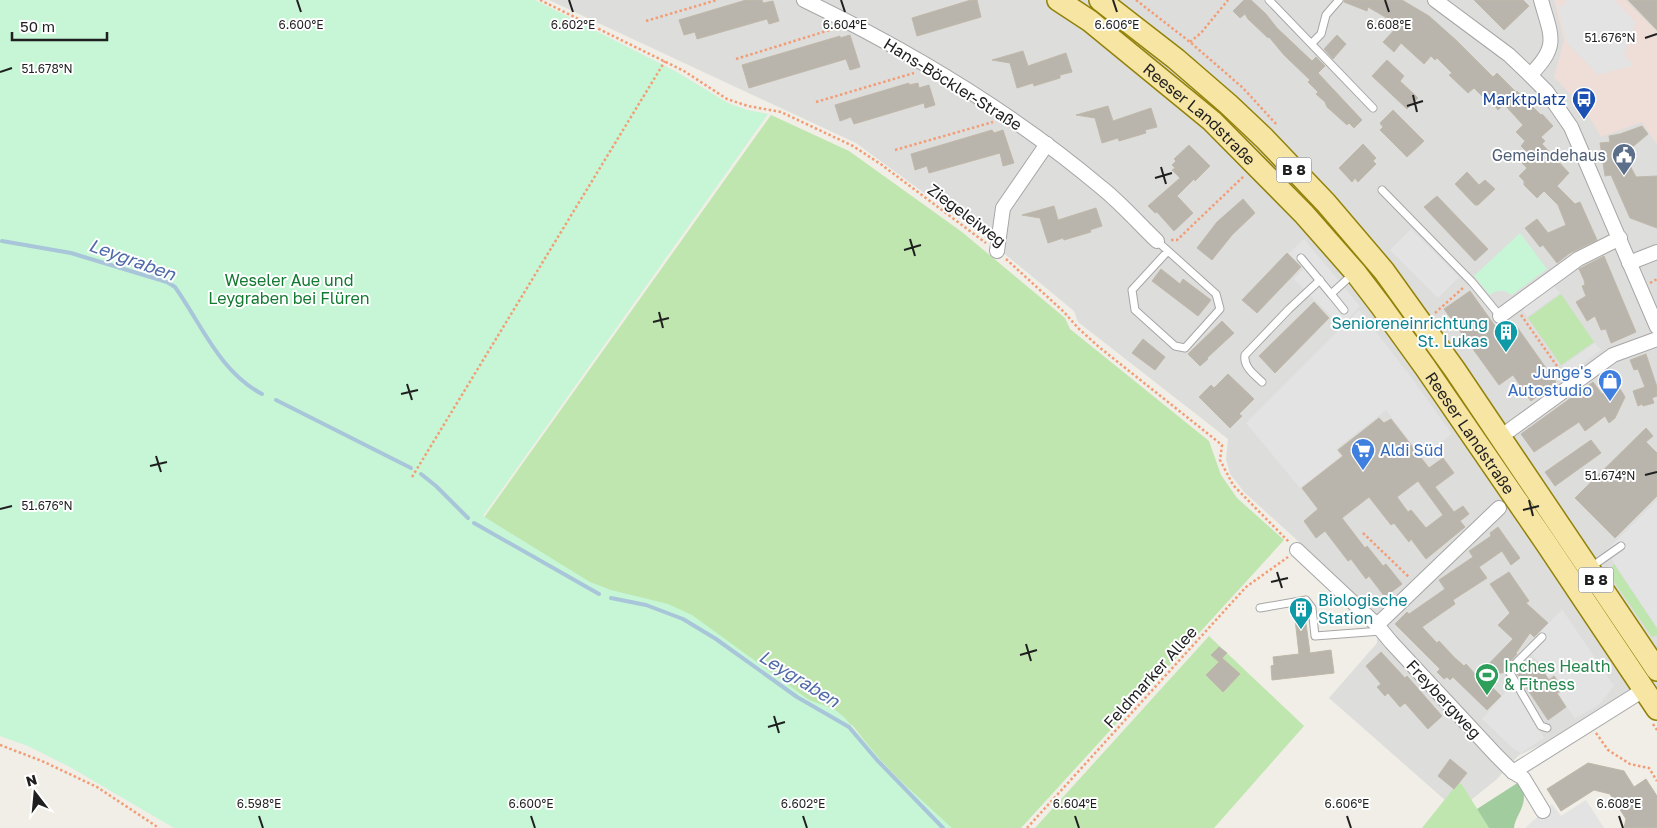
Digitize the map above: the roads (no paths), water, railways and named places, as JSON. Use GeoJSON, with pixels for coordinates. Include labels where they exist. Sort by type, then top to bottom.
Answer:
{"type":"FeatureCollection","features":[{"type":"Feature","properties":{"kind":"main road","name":"Reeser Landstraße"},"geometry":{"type":"LineString","coordinates":[[1058,0],[1090,21],[1212,121],[1304,214],[1354,272],[1425,367],[1651,685],[1655,716]]}},
{"type":"Feature","properties":{"kind":"main road","name":"Reeser Landstraße"},"geometry":{"type":"LineString","coordinates":[[1100,0],[1176,58],[1264,138],[1326,203],[1384,271],[1455,370],[1657,670]]}},
{"type":"Feature","properties":{"kind":"street","name":"Hans-Böckler-Straße"},"geometry":{"type":"LineString","coordinates":[[804,0],[851,23],[932,68],[1009,117],[1104,189],[1157,241]]}},
{"type":"Feature","properties":{"kind":"street"},"geometry":{"type":"LineString","coordinates":[[1434,0],[1509,55],[1530,74],[1547,92],[1571,127],[1657,327]]}},
{"type":"Feature","properties":{"kind":"street"},"geometry":{"type":"LineString","coordinates":[[1530,74],[1542,64],[1551,46],[1551,35],[1541,0]]}},
{"type":"Feature","properties":{"kind":"street"},"geometry":{"type":"LineString","coordinates":[[996,251],[1004,208],[1047,144]]}},
{"type":"Feature","properties":{"kind":"street"},"geometry":{"type":"LineString","coordinates":[[1500,316],[1578,258],[1620,238]]}},
{"type":"Feature","properties":{"kind":"street"},"geometry":{"type":"LineString","coordinates":[[1629,263],[1657,252]]}},
{"type":"Feature","properties":{"kind":"street"},"geometry":{"type":"LineString","coordinates":[[1510,430],[1613,355],[1657,339]]}},
{"type":"Feature","properties":{"kind":"street"},"geometry":{"type":"LineString","coordinates":[[1379,628],[1418,586],[1499,508]]}},
{"type":"Feature","properties":{"kind":"street","name":"Freybergweg"},"geometry":{"type":"LineString","coordinates":[[1297,550],[1379,628],[1513,772],[1523,778],[1543,811]]}},
{"type":"Feature","properties":{"kind":"street"},"geometry":{"type":"LineString","coordinates":[[1513,772],[1651,685]]}},
{"type":"Feature","properties":{"kind":"lane"},"geometry":{"type":"LineString","coordinates":[[1269,0],[1373,108]]}},
{"type":"Feature","properties":{"kind":"lane"},"geometry":{"type":"LineString","coordinates":[[1312,43],[1321,34],[1326,15],[1339,0]]}},
{"type":"Feature","properties":{"kind":"lane"},"geometry":{"type":"LineString","coordinates":[[1382,190],[1472,282],[1500,316]]}},
{"type":"Feature","properties":{"kind":"lane"},"geometry":{"type":"LineString","coordinates":[[1157,241],[1167,252],[1216,294],[1220,309],[1185,348],[1174,346],[1135,310],[1132,290],[1167,252]]}},
{"type":"Feature","properties":{"kind":"lane"},"geometry":{"type":"LineString","coordinates":[[1301,258],[1344,310]]}},
{"type":"Feature","properties":{"kind":"lane"},"geometry":{"type":"LineString","coordinates":[[1331,294],[1354,272]]}},
{"type":"Feature","properties":{"kind":"lane"},"geometry":{"type":"LineString","coordinates":[[1262,382],[1247,367],[1244,360],[1245,355],[1320,280]]}},
{"type":"Feature","properties":{"kind":"lane"},"geometry":{"type":"LineString","coordinates":[[1589,569],[1621,546]]}},
{"type":"Feature","properties":{"kind":"lane"},"geometry":{"type":"LineString","coordinates":[[1260,608],[1306,600],[1312,608],[1315,636],[1379,628]]}},
{"type":"Feature","properties":{"kind":"lane"},"geometry":{"type":"LineString","coordinates":[[1542,637],[1512,667],[1510,673],[1541,726],[1547,728]]}},
{"type":"Feature","properties":{"kind":"waterway","name":"Leygraben"},"geometry":{"type":"LineString","coordinates":[[2,241],[71,253],[167,282],[175,287],[212,346],[234,373],[262,394]]}},
{"type":"Feature","properties":{"kind":"waterway","name":"Leygraben"},"geometry":{"type":"LineString","coordinates":[[276,400],[411,468]]}},
{"type":"Feature","properties":{"kind":"waterway","name":"Leygraben"},"geometry":{"type":"LineString","coordinates":[[421,474],[468,518]]}},
{"type":"Feature","properties":{"kind":"waterway","name":"Leygraben"},"geometry":{"type":"LineString","coordinates":[[474,523],[599,594]]}},
{"type":"Feature","properties":{"kind":"waterway","name":"Leygraben"},"geometry":{"type":"LineString","coordinates":[[611,598],[646,605],[683,619],[716,639],[797,697],[849,727],[877,760],[943,828]]}},
{"type":"Feature","properties":{"kind":"place","name":"Marktplatz"},"geometry":{"type":"Point","coordinates":[1584,120]}},
{"type":"Feature","properties":{"kind":"place","name":"Gemeindehaus"},"geometry":{"type":"Point","coordinates":[1624,176]}},
{"type":"Feature","properties":{"kind":"place","name":"Senioreneinrichtung St. Lukas"},"geometry":{"type":"Point","coordinates":[1506,353]}},
{"type":"Feature","properties":{"kind":"place","name":"Junge's Autostudio"},"geometry":{"type":"Point","coordinates":[1610,402]}},
{"type":"Feature","properties":{"kind":"place","name":"Aldi Süd"},"geometry":{"type":"Point","coordinates":[1363,471]}},
{"type":"Feature","properties":{"kind":"place","name":"Biologische Station"},"geometry":{"type":"Point","coordinates":[1301,630]}},
{"type":"Feature","properties":{"kind":"place","name":"Inches Health & Fitness"},"geometry":{"type":"Point","coordinates":[1487,696]}},
{"type":"Feature","properties":{"kind":"park label","name":"Weseler Aue und Leygraben bei Flüren"},"geometry":{"type":"Point","coordinates":[289,289]}}]}
